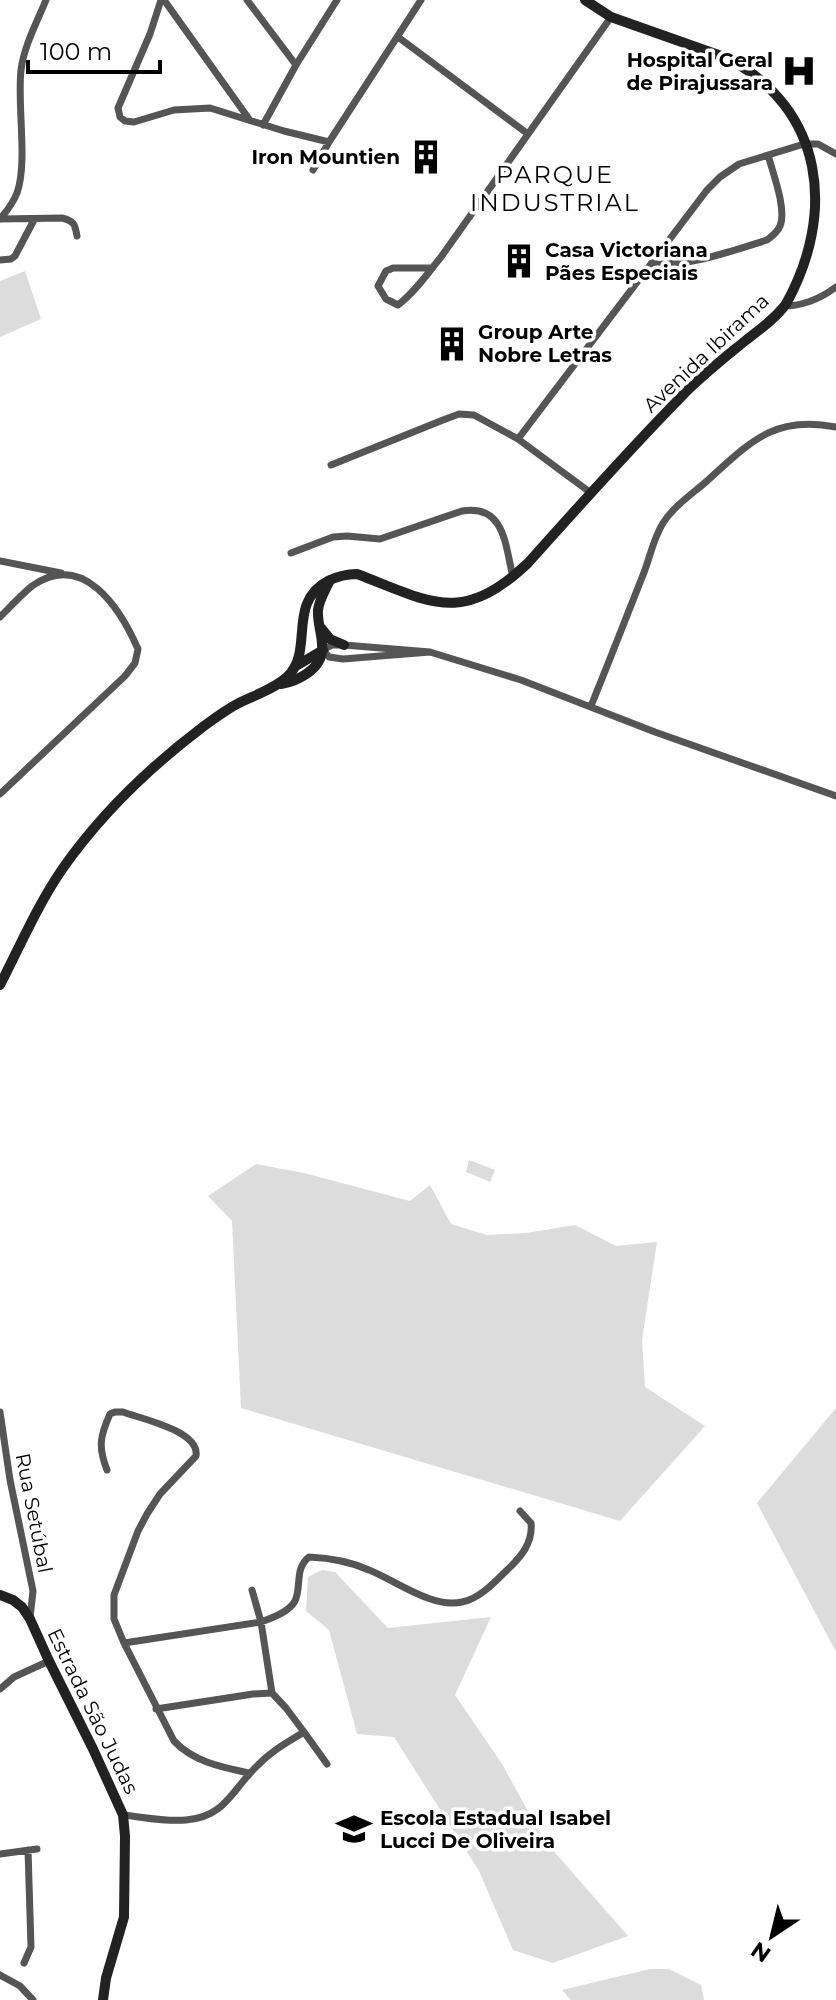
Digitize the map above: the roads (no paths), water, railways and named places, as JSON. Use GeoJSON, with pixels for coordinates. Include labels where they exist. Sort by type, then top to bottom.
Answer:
{"type":"FeatureCollection","features":[{"type":"Feature","properties":{"kind":"main road","name":"Avenida Ibirama"},"geometry":{"type":"LineString","coordinates":[[330,580],[357,574],[418,599],[441,603],[479,598],[513,577],[687,391],[784,306],[809,261],[819,230],[821,183],[811,143],[791,110],[764,82],[727,58],[611,17],[585,0]]}},
{"type":"Feature","properties":{"kind":"main road"},"geometry":{"type":"LineString","coordinates":[[275,685],[293,682],[318,663],[323,650],[318,608],[330,580]]}},
{"type":"Feature","properties":{"kind":"main road"},"geometry":{"type":"LineString","coordinates":[[296,666],[304,612],[310,596],[330,580]]}},
{"type":"Feature","properties":{"kind":"main road"},"geometry":{"type":"LineString","coordinates":[[320,627],[330,639],[344,645]]}},
{"type":"Feature","properties":{"kind":"main road"},"geometry":{"type":"LineString","coordinates":[[302,633],[323,650]]}},
{"type":"Feature","properties":{"kind":"main road"},"geometry":{"type":"LineString","coordinates":[[0,985],[37,910],[62,869],[97,824],[135,785],[204,726],[235,705],[275,685],[296,666],[323,650]]}},
{"type":"Feature","properties":{"kind":"main road","name":"Estrada São Judas"},"geometry":{"type":"LineString","coordinates":[[0,1595],[22,1607],[30,1619],[123,1815],[124,1917],[106,1978],[103,2000]]}},
{"type":"Feature","properties":{"kind":"street"},"geometry":{"type":"LineString","coordinates":[[0,219],[17,192],[21,155],[21,70],[29,40],[46,0]]}},
{"type":"Feature","properties":{"kind":"street"},"geometry":{"type":"LineString","coordinates":[[163,0],[118,108],[120,117],[134,122],[174,110],[210,108],[329,142]]}},
{"type":"Feature","properties":{"kind":"street"},"geometry":{"type":"LineString","coordinates":[[163,0],[249,119]]}},
{"type":"Feature","properties":{"kind":"street"},"geometry":{"type":"LineString","coordinates":[[247,0],[296,65]]}},
{"type":"Feature","properties":{"kind":"street"},"geometry":{"type":"LineString","coordinates":[[263,125],[333,2]]}},
{"type":"Feature","properties":{"kind":"street"},"geometry":{"type":"LineString","coordinates":[[313,170],[417,3]]}},
{"type":"Feature","properties":{"kind":"street"},"geometry":{"type":"LineString","coordinates":[[432,268],[393,268],[386,271],[378,286],[386,299],[398,305],[407,298],[432,268],[611,17]]}},
{"type":"Feature","properties":{"kind":"street"},"geometry":{"type":"LineString","coordinates":[[398,37],[528,134]]}},
{"type":"Feature","properties":{"kind":"street"},"geometry":{"type":"LineString","coordinates":[[518,439],[720,177],[739,164],[811,143],[836,154]]}},
{"type":"Feature","properties":{"kind":"street"},"geometry":{"type":"LineString","coordinates":[[651,264],[686,264],[767,240],[774,235],[782,223],[782,211],[768,155]]}},
{"type":"Feature","properties":{"kind":"street"},"geometry":{"type":"LineString","coordinates":[[0,219],[62,218],[75,224],[77,236]]}},
{"type":"Feature","properties":{"kind":"street"},"geometry":{"type":"LineString","coordinates":[[0,260],[15,256],[34,220]]}},
{"type":"Feature","properties":{"kind":"street"},"geometry":{"type":"LineString","coordinates":[[784,306],[805,304],[836,287]]}},
{"type":"Feature","properties":{"kind":"street"},"geometry":{"type":"LineString","coordinates":[[331,465],[459,414],[474,415],[518,439],[591,493]]}},
{"type":"Feature","properties":{"kind":"street"},"geometry":{"type":"LineString","coordinates":[[591,706],[656,537],[672,512],[747,445],[768,431],[788,425],[819,423],[836,427]]}},
{"type":"Feature","properties":{"kind":"street"},"geometry":{"type":"LineString","coordinates":[[291,553],[333,537],[380,539],[473,509],[495,518],[513,577]]}},
{"type":"Feature","properties":{"kind":"street"},"geometry":{"type":"LineString","coordinates":[[0,561],[75,576],[93,585],[117,609],[138,649],[138,657],[125,676],[0,794]]}},
{"type":"Feature","properties":{"kind":"street"},"geometry":{"type":"LineString","coordinates":[[0,617],[32,587],[46,578],[63,574]]}},
{"type":"Feature","properties":{"kind":"street"},"geometry":{"type":"LineString","coordinates":[[430,652],[343,659],[329,657],[323,650],[332,645],[344,645],[430,652],[521,680],[655,732],[836,796]]}},
{"type":"Feature","properties":{"kind":"street","name":"Rua Setúbal"},"geometry":{"type":"LineString","coordinates":[[0,1412],[10,1480],[33,1591],[30,1619]]}},
{"type":"Feature","properties":{"kind":"street"},"geometry":{"type":"LineString","coordinates":[[107,1470],[100,1438],[110,1414],[115,1412],[179,1432],[192,1440],[197,1448],[196,1456],[160,1494],[138,1531],[114,1595],[114,1619],[156,1709],[181,1749],[196,1759],[249,1773]]}},
{"type":"Feature","properties":{"kind":"street"},"geometry":{"type":"LineString","coordinates":[[124,1643],[261,1622],[285,1611],[296,1599],[299,1570],[309,1557],[341,1559],[433,1599],[448,1603],[462,1602],[485,1590],[523,1553],[532,1532],[531,1523],[520,1511]]}},
{"type":"Feature","properties":{"kind":"street"},"geometry":{"type":"LineString","coordinates":[[252,1590],[261,1622],[272,1693],[327,1764]]}},
{"type":"Feature","properties":{"kind":"street"},"geometry":{"type":"LineString","coordinates":[[0,1689],[14,1677],[49,1661]]}},
{"type":"Feature","properties":{"kind":"street"},"geometry":{"type":"LineString","coordinates":[[156,1709],[272,1693]]}},
{"type":"Feature","properties":{"kind":"street"},"geometry":{"type":"LineString","coordinates":[[123,1815],[185,1820],[203,1817],[226,1803],[249,1773],[270,1754],[304,1732]]}},
{"type":"Feature","properties":{"kind":"street"},"geometry":{"type":"LineString","coordinates":[[0,1854],[33,1850],[31,1947],[24,1963]]}},
{"type":"Feature","properties":{"kind":"street"},"geometry":{"type":"LineString","coordinates":[[0,1975],[20,1986],[33,2000]]}},
{"type":"Feature","properties":{"kind":"place","name":"Hospital Geral de Pirajussara"},"geometry":{"type":"Point","coordinates":[799,71]}},
{"type":"Feature","properties":{"kind":"place","name":"Iron Mountien"},"geometry":{"type":"Point","coordinates":[426,157]}},
{"type":"Feature","properties":{"kind":"place","name":"Casa Victoriana Pães Especiais"},"geometry":{"type":"Point","coordinates":[519,261]}},
{"type":"Feature","properties":{"kind":"place","name":"Group Arte Nobre Letras"},"geometry":{"type":"Point","coordinates":[452,344]}},
{"type":"Feature","properties":{"kind":"place","name":"Escola Estadual Isabel Lucci De Oliveira"},"geometry":{"type":"Point","coordinates":[354,1829]}},
{"type":"Feature","properties":{"kind":"district","name":"PARQUE INDUSTRIAL"},"geometry":{"type":"Point","coordinates":[555,188]}}]}
